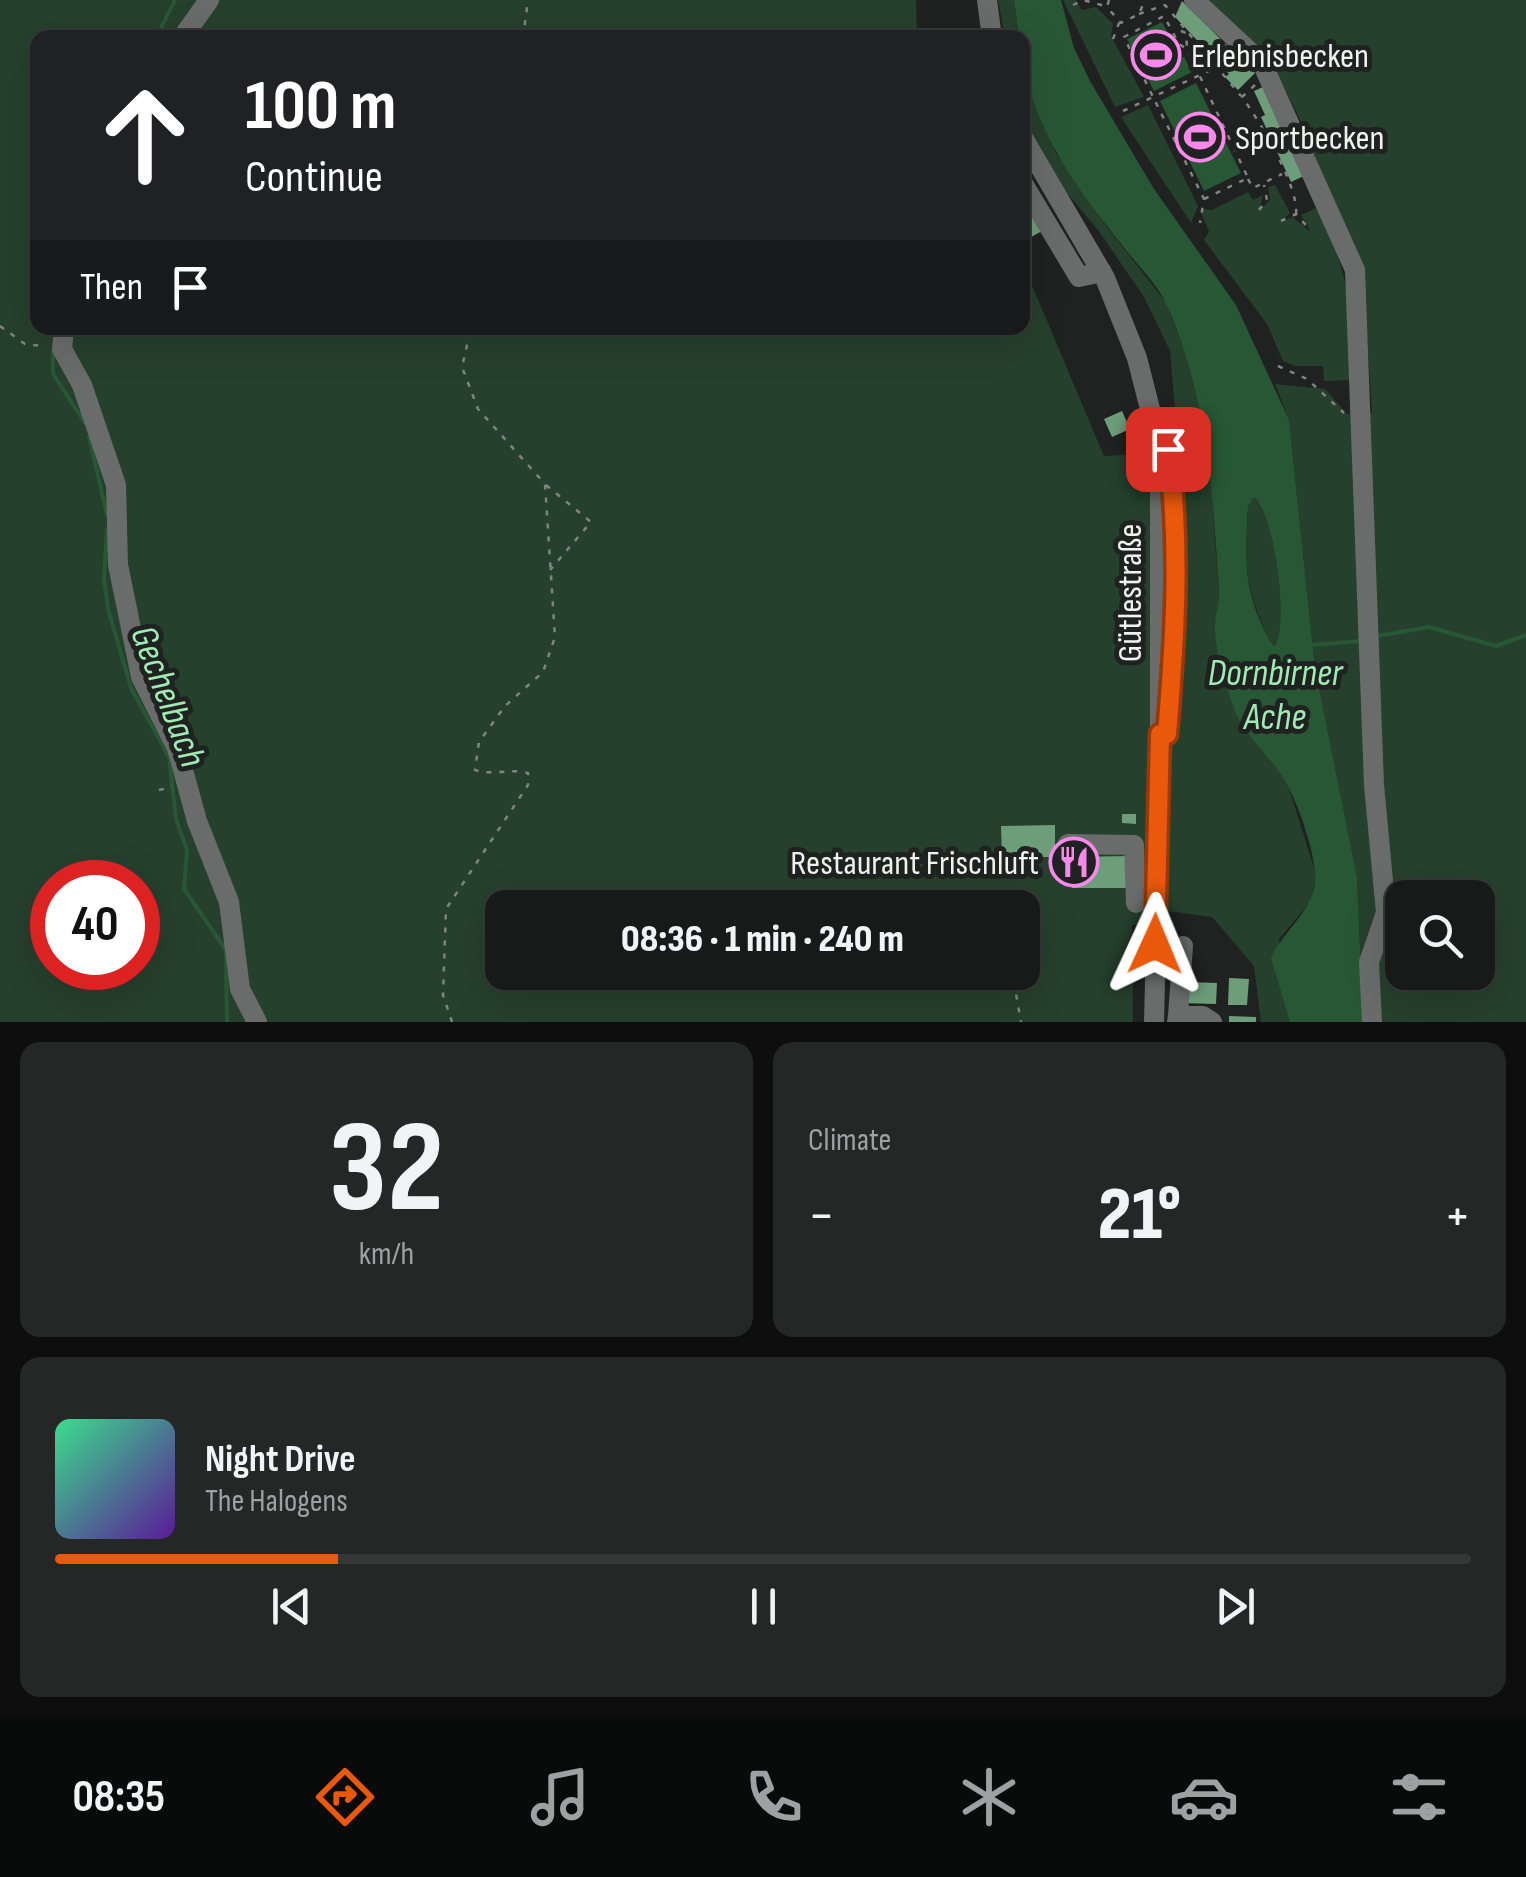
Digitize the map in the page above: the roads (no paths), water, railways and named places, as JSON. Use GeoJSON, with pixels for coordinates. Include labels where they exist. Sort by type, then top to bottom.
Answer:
{"type":"FeatureCollection","features":[{"type":"Feature","properties":{"kind":"street"},"geometry":{"type":"LineString","coordinates":[[187,30],[208,0]]}},
{"type":"Feature","properties":{"kind":"street"},"geometry":{"type":"LineString","coordinates":[[986,0],[991,30]]}},
{"type":"Feature","properties":{"kind":"street"},"geometry":{"type":"LineString","coordinates":[[1194,0],[1268,74],[1355,270],[1374,785],[1386,913],[1370,962],[1372,1022]]}},
{"type":"Feature","properties":{"kind":"street","name":"Gütlestraße"},"geometry":{"type":"LineString","coordinates":[[1030,149],[1102,272],[1138,358],[1160,448],[1154,1022]]}},
{"type":"Feature","properties":{"kind":"street"},"geometry":{"type":"LineString","coordinates":[[1030,195],[1079,277],[1102,272]]}},
{"type":"Feature","properties":{"kind":"street"},"geometry":{"type":"LineString","coordinates":[[63,335],[62,349],[82,385],[116,485],[118,566],[140,677],[177,748],[197,820],[229,902],[240,989],[257,1022]]}},
{"type":"Feature","properties":{"kind":"street"},"geometry":{"type":"LineString","coordinates":[[1068,844],[1134,845],[1136,903]]}},
{"type":"Feature","properties":{"kind":"street"},"geometry":{"type":"LineString","coordinates":[[1183,946],[1177,1019],[1203,1016],[1212,1022]]}},
{"type":"Feature","properties":{"kind":"water","name":"Dornbirner Ache"},"geometry":{"type":"Polygon","coordinates":[[[1014,0],[1061,0],[1074,48],[1090,81],[1154,189],[1236,305],[1289,420],[1315,668],[1357,877],[1363,1022],[1290,1022],[1271,958],[1312,897],[1314,863],[1288,786],[1238,717],[1222,669],[1215,632],[1219,594],[1211,483],[1192,375],[1163,298],[1070,174],[1031,95],[1030,30],[1018,30],[1014,0]],[[1254,497],[1248,507],[1248,580],[1257,612],[1274,647],[1279,635],[1280,595],[1268,524],[1254,497]]]}},
{"type":"Feature","properties":{"kind":"water","name":"Erlebnisbecken"},"geometry":{"type":"Polygon","coordinates":[[[1162,22],[1179,54],[1168,59],[1170,63],[1184,57],[1192,72],[1154,91],[1127,39],[1162,22]]]}},
{"type":"Feature","properties":{"kind":"water","name":"Sportbecken"},"geometry":{"type":"Polygon","coordinates":[[[1196,83],[1241,173],[1204,191],[1160,101],[1196,83]]]}},
{"type":"Feature","properties":{"kind":"waterway","name":"Gechelbach"},"geometry":{"type":"LineString","coordinates":[[160,30],[175,0]]}},
{"type":"Feature","properties":{"kind":"waterway","name":"Gechelbach"},"geometry":{"type":"LineString","coordinates":[[53,352],[53,374],[85,423]]}},
{"type":"Feature","properties":{"kind":"waterway","name":"Gechelbach"},"geometry":{"type":"LineString","coordinates":[[89,437],[107,515]]}},
{"type":"Feature","properties":{"kind":"waterway","name":"Gechelbach"},"geometry":{"type":"LineString","coordinates":[[107,530],[104,579],[108,609],[131,688],[169,757],[176,819],[187,850],[184,889],[226,950],[227,1022]]}},
{"type":"Feature","properties":{"kind":"waterway"},"geometry":{"type":"LineString","coordinates":[[1377,636],[1429,627],[1496,646],[1526,635]]}},
{"type":"Feature","properties":{"kind":"waterway"},"geometry":{"type":"LineString","coordinates":[[1312,645],[1362,641]]}},
{"type":"Feature","properties":{"kind":"place","name":"Erlebnisbecken"},"geometry":{"type":"Point","coordinates":[1156,55]}},
{"type":"Feature","properties":{"kind":"place","name":"Sportbecken"},"geometry":{"type":"Point","coordinates":[1200,137]}},
{"type":"Feature","properties":{"kind":"place","name":"Restaurant Frischluft"},"geometry":{"type":"Point","coordinates":[1074,862]}}]}
